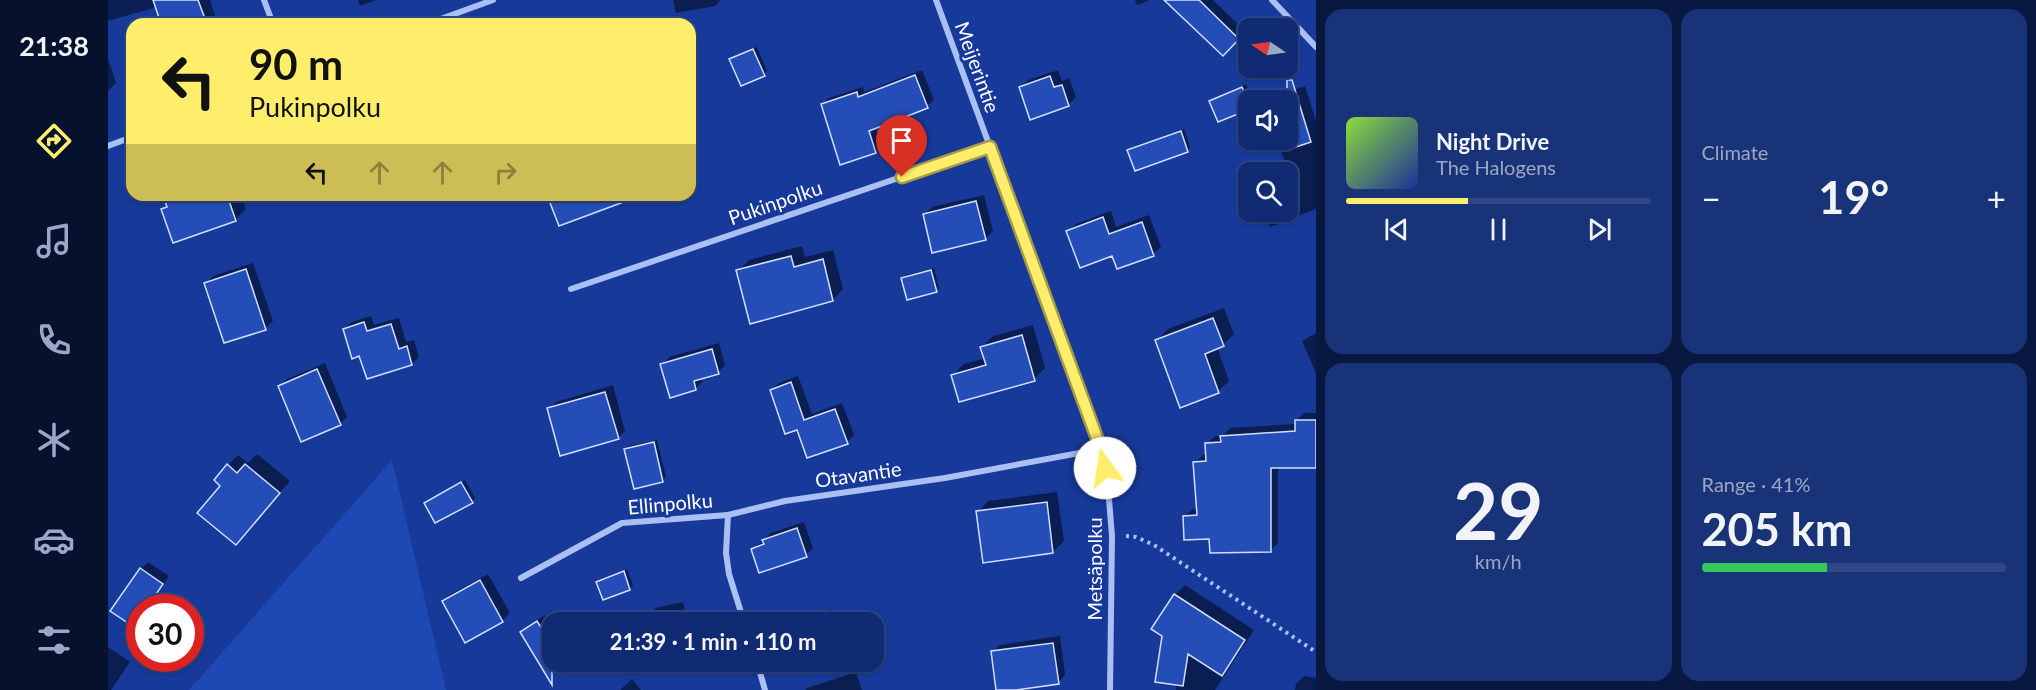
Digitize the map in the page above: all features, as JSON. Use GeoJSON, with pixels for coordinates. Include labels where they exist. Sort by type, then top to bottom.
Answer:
{"type":"FeatureCollection","features":[{"type":"Feature","properties":{"kind":"street"},"geometry":{"type":"LineString","coordinates":[[264,0],[271,18]]}},
{"type":"Feature","properties":{"kind":"street"},"geometry":{"type":"LineString","coordinates":[[444,18],[493,0]]}},
{"type":"Feature","properties":{"kind":"street","name":"Meijerintie"},"geometry":{"type":"LineString","coordinates":[[936,0],[1101,449]]}},
{"type":"Feature","properties":{"kind":"street"},"geometry":{"type":"LineString","coordinates":[[1272,0],[1316,47]]}},
{"type":"Feature","properties":{"kind":"street"},"geometry":{"type":"LineString","coordinates":[[108,146],[126,139]]}},
{"type":"Feature","properties":{"kind":"street","name":"Pukinpolku"},"geometry":{"type":"LineString","coordinates":[[571,289],[990,147]]}},
{"type":"Feature","properties":{"kind":"street","name":"Otavantie"},"geometry":{"type":"LineString","coordinates":[[729,515],[785,501],[934,480],[1101,449]]}},
{"type":"Feature","properties":{"kind":"street","name":"Metsäpolku"},"geometry":{"type":"LineString","coordinates":[[1101,449],[1113,536],[1110,690]]}},
{"type":"Feature","properties":{"kind":"street"},"geometry":{"type":"LineString","coordinates":[[729,515],[726,553],[729,573],[741,612]]}},
{"type":"Feature","properties":{"kind":"street","name":"Ellinpolku"},"geometry":{"type":"LineString","coordinates":[[520,578],[622,523],[729,515]]}},
{"type":"Feature","properties":{"kind":"street"},"geometry":{"type":"LineString","coordinates":[[759,672],[765,690]]}},
{"type":"Feature","properties":{"kind":"path"},"geometry":{"type":"LineString","coordinates":[[1113,536],[1136,537],[1154,545],[1316,652]]}},
{"type":"Feature","properties":{"kind":"shaded area"},"geometry":{"type":"Polygon","coordinates":[[[392,460],[446,690],[189,690],[392,460]]]}},
{"type":"Feature","properties":{"kind":"building"},"geometry":{"type":"Polygon","coordinates":[[[153,0],[198,0],[205,18],[159,18],[153,0]]]}},
{"type":"Feature","properties":{"kind":"building"},"geometry":{"type":"Polygon","coordinates":[[[1164,0],[1199,0],[1238,38],[1223,56],[1164,0]]]}},
{"type":"Feature","properties":{"kind":"building"},"geometry":{"type":"Polygon","coordinates":[[[753,49],[765,76],[741,86],[729,59],[753,49]]]}},
{"type":"Feature","properties":{"kind":"building"},"geometry":{"type":"Polygon","coordinates":[[[915,75],[928,108],[869,131],[876,153],[840,165],[821,104],[857,92],[858,97],[915,75]]]}},
{"type":"Feature","properties":{"kind":"building"},"geometry":{"type":"Polygon","coordinates":[[[1050,76],[1054,87],[1062,85],[1069,106],[1030,120],[1019,87],[1050,76]]]}},
{"type":"Feature","properties":{"kind":"building"},"geometry":{"type":"Polygon","coordinates":[[[1287,80],[1292,80],[1295,90],[1287,90],[1287,80]]]}},
{"type":"Feature","properties":{"kind":"building"},"geometry":{"type":"Polygon","coordinates":[[[1242,87],[1243,90],[1238,90],[1238,114],[1218,122],[1209,101],[1242,87]]]}},
{"type":"Feature","properties":{"kind":"building"},"geometry":{"type":"Polygon","coordinates":[[[1298,100],[1311,142],[1298,146],[1298,100]]]}},
{"type":"Feature","properties":{"kind":"building"},"geometry":{"type":"Polygon","coordinates":[[[1181,131],[1188,152],[1135,171],[1127,150],[1181,131]]]}},
{"type":"Feature","properties":{"kind":"building"},"geometry":{"type":"Polygon","coordinates":[[[165,201],[229,201],[236,221],[173,243],[161,209],[167,207],[165,201]]]}},
{"type":"Feature","properties":{"kind":"building"},"geometry":{"type":"Polygon","coordinates":[[[549,201],[626,201],[559,226],[549,201]]]}},
{"type":"Feature","properties":{"kind":"building"},"geometry":{"type":"Polygon","coordinates":[[[976,201],[986,240],[932,253],[923,214],[976,201]]]}},
{"type":"Feature","properties":{"kind":"building"},"geometry":{"type":"Polygon","coordinates":[[[1103,217],[1109,234],[1142,222],[1154,256],[1117,269],[1112,256],[1080,268],[1066,231],[1103,217]]]}},
{"type":"Feature","properties":{"kind":"building"},"geometry":{"type":"Polygon","coordinates":[[[791,256],[794,267],[823,259],[833,301],[750,324],[736,270],[791,256]]]}},
{"type":"Feature","properties":{"kind":"building"},"geometry":{"type":"Polygon","coordinates":[[[246,269],[266,330],[224,343],[204,283],[246,269]]]}},
{"type":"Feature","properties":{"kind":"building"},"geometry":{"type":"Polygon","coordinates":[[[931,270],[937,292],[907,300],[901,278],[931,270]]]}},
{"type":"Feature","properties":{"kind":"building"},"geometry":{"type":"Polygon","coordinates":[[[1213,318],[1224,346],[1205,354],[1219,393],[1180,408],[1155,340],[1213,318]]]}},
{"type":"Feature","properties":{"kind":"building"},"geometry":{"type":"Polygon","coordinates":[[[364,322],[367,331],[391,324],[399,349],[407,346],[412,365],[367,379],[359,356],[352,359],[343,329],[364,322]]]}},
{"type":"Feature","properties":{"kind":"building"},"geometry":{"type":"Polygon","coordinates":[[[1022,335],[1035,381],[959,402],[951,375],[986,365],[980,347],[1022,335]]]}},
{"type":"Feature","properties":{"kind":"building"},"geometry":{"type":"Polygon","coordinates":[[[712,349],[719,374],[694,381],[696,390],[670,398],[660,364],[712,349]]]}},
{"type":"Feature","properties":{"kind":"building"},"geometry":{"type":"Polygon","coordinates":[[[317,369],[341,425],[301,442],[278,386],[317,369]]]}},
{"type":"Feature","properties":{"kind":"building"},"geometry":{"type":"Polygon","coordinates":[[[791,382],[804,420],[835,409],[848,444],[807,458],[797,430],[785,434],[770,390],[791,382]]]}},
{"type":"Feature","properties":{"kind":"building"},"geometry":{"type":"Polygon","coordinates":[[[605,392],[619,439],[560,456],[547,408],[605,392]]]}},
{"type":"Feature","properties":{"kind":"building"},"geometry":{"type":"Polygon","coordinates":[[[1295,420],[1316,420],[1316,468],[1271,468],[1271,552],[1210,553],[1209,539],[1184,540],[1183,516],[1197,515],[1193,462],[1206,461],[1205,443],[1221,442],[1220,436],[1295,431],[1295,420]]]}},
{"type":"Feature","properties":{"kind":"building"},"geometry":{"type":"Polygon","coordinates":[[[654,442],[663,482],[634,489],[624,449],[654,442]]]}},
{"type":"Feature","properties":{"kind":"building"},"geometry":{"type":"Polygon","coordinates":[[[227,464],[237,473],[245,464],[280,493],[236,545],[197,513],[220,486],[214,480],[227,464]]]}},
{"type":"Feature","properties":{"kind":"building"},"geometry":{"type":"Polygon","coordinates":[[[461,482],[473,503],[435,523],[424,503],[461,482]]]}},
{"type":"Feature","properties":{"kind":"building"},"geometry":{"type":"Polygon","coordinates":[[[1047,502],[1053,553],[983,563],[976,511],[1047,502]]]}},
{"type":"Feature","properties":{"kind":"building"},"geometry":{"type":"Polygon","coordinates":[[[797,528],[807,557],[759,573],[751,549],[764,544],[762,540],[797,528]]]}},
{"type":"Feature","properties":{"kind":"building"},"geometry":{"type":"Polygon","coordinates":[[[140,568],[163,584],[156,594],[126,594],[126,622],[110,611],[140,568]]]}},
{"type":"Feature","properties":{"kind":"building"},"geometry":{"type":"Polygon","coordinates":[[[624,571],[630,590],[603,600],[596,582],[624,571]]]}},
{"type":"Feature","properties":{"kind":"building"},"geometry":{"type":"Polygon","coordinates":[[[480,580],[503,622],[465,643],[442,601],[480,580]]]}},
{"type":"Feature","properties":{"kind":"building"},"geometry":{"type":"Polygon","coordinates":[[[1174,594],[1245,640],[1222,676],[1188,654],[1183,686],[1155,682],[1162,636],[1151,629],[1174,594]]]}},
{"type":"Feature","properties":{"kind":"building"},"geometry":{"type":"Polygon","coordinates":[[[537,621],[542,629],[542,668],[520,632],[537,621]]]}},
{"type":"Feature","properties":{"kind":"building"},"geometry":{"type":"Polygon","coordinates":[[[1053,643],[1059,684],[1016,690],[996,690],[991,651],[1053,643]]]}},
{"type":"Feature","properties":{"kind":"building"},"geometry":{"type":"Polygon","coordinates":[[[544,672],[552,672],[552,685],[544,672]]]}},
{"type":"Feature","properties":{"kind":"route"},"geometry":{"type":"LineString","coordinates":[[902,177],[990,147],[1101,449],[1105,468]]}}]}
